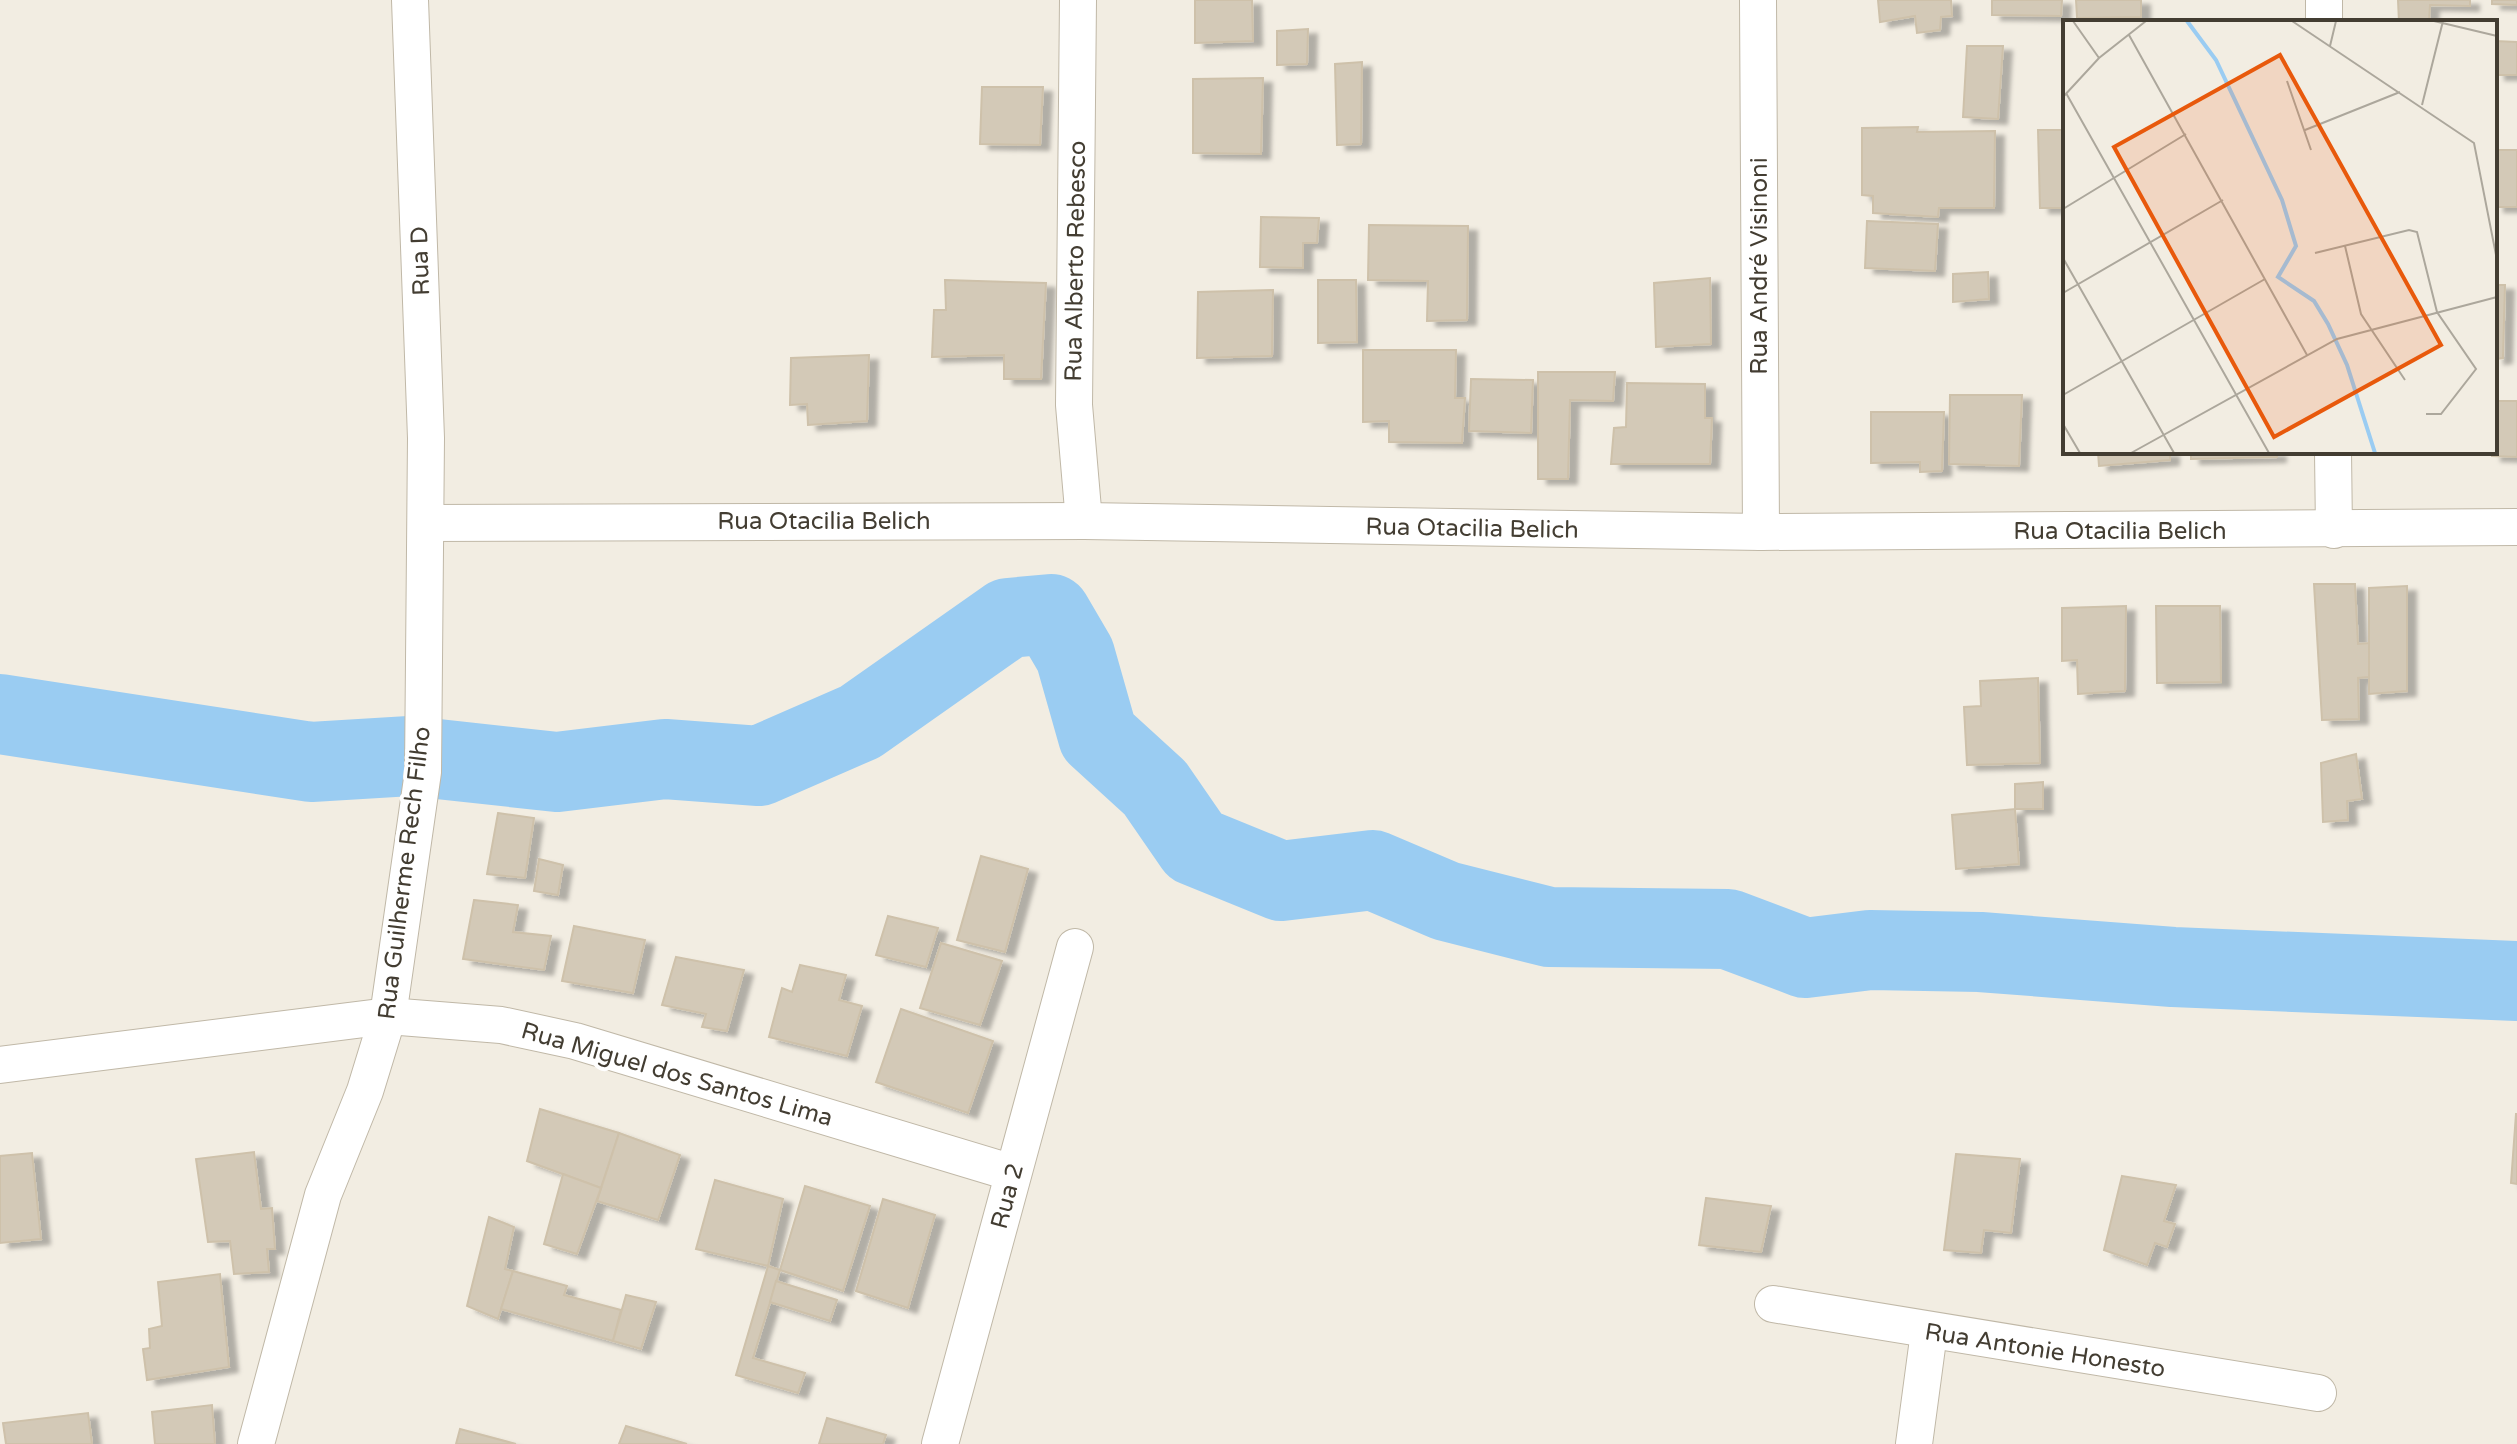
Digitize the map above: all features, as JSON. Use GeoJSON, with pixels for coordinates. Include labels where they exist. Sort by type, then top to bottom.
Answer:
{"type":"FeatureCollection","features":[{"type":"Feature","properties":{"kind":"street","name":"Rua D"},"geometry":{"type":"LineString","coordinates":[[410,0],[427,523]]}},
{"type":"Feature","properties":{"kind":"street","name":"Rua Alberto Rebesco"},"geometry":{"type":"LineString","coordinates":[[1078,0],[1074,405],[1084,521]]}},
{"type":"Feature","properties":{"kind":"street","name":"Rua André Visinoni"},"geometry":{"type":"LineString","coordinates":[[1758,0],[1761,532]]}},
{"type":"Feature","properties":{"kind":"street"},"geometry":{"type":"LineString","coordinates":[[2333,454],[2334,530]]}},
{"type":"Feature","properties":{"kind":"street","name":"Rua Otacilia Belich"},"geometry":{"type":"LineString","coordinates":[[427,523],[1084,521],[1761,532],[2517,527]]}},
{"type":"Feature","properties":{"kind":"street","name":"Rua Guilherme Rech Filho"},"geometry":{"type":"LineString","coordinates":[[256,1444],[323,1195],[365,1091],[388,1016],[423,772],[427,523]]}},
{"type":"Feature","properties":{"kind":"street","name":"Rua 2"},"geometry":{"type":"LineString","coordinates":[[940,1444],[1075,947]]}},
{"type":"Feature","properties":{"kind":"street","name":"Rua Miguel dos Santos Lima"},"geometry":{"type":"LineString","coordinates":[[0,1065],[388,1016],[501,1025],[575,1041],[1013,1173]]}},
{"type":"Feature","properties":{"kind":"street","name":"Rua Antonie Honesto"},"geometry":{"type":"LineString","coordinates":[[1773,1304],[1929,1332],[2318,1393]]}},
{"type":"Feature","properties":{"kind":"street"},"geometry":{"type":"LineString","coordinates":[[1914,1444],[1929,1332]]}},
{"type":"Feature","properties":{"kind":"building"},"geometry":{"type":"Polygon","coordinates":[[[1195,0],[1252,0],[1253,41],[1195,43],[1195,0]]]}},
{"type":"Feature","properties":{"kind":"building"},"geometry":{"type":"Polygon","coordinates":[[[1878,0],[1951,0],[1952,16],[1941,17],[1940,30],[1917,33],[1915,16],[1880,22],[1878,0]]]}},
{"type":"Feature","properties":{"kind":"building"},"geometry":{"type":"Polygon","coordinates":[[[1992,0],[2062,0],[2061,16],[1992,15],[1992,0]]]}},
{"type":"Feature","properties":{"kind":"building"},"geometry":{"type":"Polygon","coordinates":[[[2076,0],[2141,0],[2141,17],[2077,18],[2076,0]]]}},
{"type":"Feature","properties":{"kind":"building"},"geometry":{"type":"Polygon","coordinates":[[[2398,0],[2470,0],[2470,6],[2430,5],[2429,20],[2399,20],[2398,0]]]}},
{"type":"Feature","properties":{"kind":"building"},"geometry":{"type":"Polygon","coordinates":[[[2492,0],[2517,0],[2517,5],[2492,4],[2492,0]]]}},
{"type":"Feature","properties":{"kind":"building"},"geometry":{"type":"Polygon","coordinates":[[[1308,29],[1307,64],[1277,65],[1277,31],[1308,29]]]}},
{"type":"Feature","properties":{"kind":"building"},"geometry":{"type":"Polygon","coordinates":[[[2497,41],[2517,42],[2517,75],[2497,75],[2497,41]]]}},
{"type":"Feature","properties":{"kind":"building"},"geometry":{"type":"Polygon","coordinates":[[[1967,46],[2003,46],[1998,119],[1963,117],[1967,46]]]}},
{"type":"Feature","properties":{"kind":"building"},"geometry":{"type":"Polygon","coordinates":[[[1362,62],[1361,144],[1337,145],[1335,64],[1362,62]]]}},
{"type":"Feature","properties":{"kind":"building"},"geometry":{"type":"Polygon","coordinates":[[[1263,78],[1261,154],[1193,153],[1193,79],[1263,78]]]}},
{"type":"Feature","properties":{"kind":"building"},"geometry":{"type":"Polygon","coordinates":[[[982,87],[1043,87],[1040,145],[980,144],[982,87]]]}},
{"type":"Feature","properties":{"kind":"building"},"geometry":{"type":"Polygon","coordinates":[[[1918,127],[1917,132],[1995,131],[1994,208],[1939,208],[1938,217],[1873,213],[1873,196],[1862,195],[1862,128],[1918,127]]]}},
{"type":"Feature","properties":{"kind":"building"},"geometry":{"type":"Polygon","coordinates":[[[2038,130],[2063,130],[2063,208],[2040,208],[2038,130]]]}},
{"type":"Feature","properties":{"kind":"building"},"geometry":{"type":"Polygon","coordinates":[[[2497,150],[2517,150],[2517,207],[2497,207],[2497,150]]]}},
{"type":"Feature","properties":{"kind":"building"},"geometry":{"type":"Polygon","coordinates":[[[1261,217],[1319,218],[1317,243],[1303,243],[1303,268],[1260,267],[1261,217]]]}},
{"type":"Feature","properties":{"kind":"building"},"geometry":{"type":"Polygon","coordinates":[[[1867,221],[1938,224],[1935,271],[1865,268],[1867,221]]]}},
{"type":"Feature","properties":{"kind":"building"},"geometry":{"type":"Polygon","coordinates":[[[1369,225],[1468,226],[1467,320],[1427,321],[1428,281],[1368,280],[1369,225]]]}},
{"type":"Feature","properties":{"kind":"building"},"geometry":{"type":"Polygon","coordinates":[[[1988,272],[1989,299],[1953,302],[1953,274],[1988,272]]]}},
{"type":"Feature","properties":{"kind":"building"},"geometry":{"type":"Polygon","coordinates":[[[1710,278],[1711,344],[1656,347],[1654,283],[1710,278]]]}},
{"type":"Feature","properties":{"kind":"building"},"geometry":{"type":"Polygon","coordinates":[[[945,280],[1046,283],[1041,379],[1004,379],[1004,355],[932,357],[934,310],[946,310],[945,280]]]}},
{"type":"Feature","properties":{"kind":"building"},"geometry":{"type":"Polygon","coordinates":[[[1318,280],[1356,280],[1357,342],[1318,343],[1318,280]]]}},
{"type":"Feature","properties":{"kind":"building"},"geometry":{"type":"Polygon","coordinates":[[[2497,285],[2505,285],[2503,358],[2497,359],[2497,285]]]}},
{"type":"Feature","properties":{"kind":"building"},"geometry":{"type":"Polygon","coordinates":[[[1273,290],[1272,356],[1197,358],[1198,292],[1273,290]]]}},
{"type":"Feature","properties":{"kind":"building"},"geometry":{"type":"Polygon","coordinates":[[[1363,350],[1456,350],[1455,398],[1465,398],[1462,443],[1389,442],[1389,421],[1363,422],[1363,350]]]}},
{"type":"Feature","properties":{"kind":"building"},"geometry":{"type":"Polygon","coordinates":[[[869,355],[867,421],[808,425],[807,404],[790,405],[791,358],[869,355]]]}},
{"type":"Feature","properties":{"kind":"building"},"geometry":{"type":"Polygon","coordinates":[[[1538,372],[1615,372],[1613,401],[1570,400],[1568,479],[1538,479],[1538,372]]]}},
{"type":"Feature","properties":{"kind":"building"},"geometry":{"type":"Polygon","coordinates":[[[1471,379],[1533,380],[1531,433],[1469,431],[1471,379]]]}},
{"type":"Feature","properties":{"kind":"building"},"geometry":{"type":"Polygon","coordinates":[[[1627,383],[1705,384],[1705,418],[1712,418],[1710,464],[1611,464],[1614,428],[1626,427],[1627,383]]]}},
{"type":"Feature","properties":{"kind":"building"},"geometry":{"type":"Polygon","coordinates":[[[1950,395],[2022,395],[2019,466],[1949,464],[1950,395]]]}},
{"type":"Feature","properties":{"kind":"building"},"geometry":{"type":"Polygon","coordinates":[[[2497,401],[2517,401],[2517,457],[2492,456],[2497,454],[2497,401]]]}},
{"type":"Feature","properties":{"kind":"building"},"geometry":{"type":"Polygon","coordinates":[[[1871,412],[1944,412],[1942,471],[1920,472],[1920,462],[1871,463],[1871,412]]]}},
{"type":"Feature","properties":{"kind":"building"},"geometry":{"type":"Polygon","coordinates":[[[2098,454],[2170,454],[2170,460],[2099,466],[2098,454]]]}},
{"type":"Feature","properties":{"kind":"building"},"geometry":{"type":"Polygon","coordinates":[[[2191,454],[2277,454],[2277,457],[2191,459],[2191,454]]]}},
{"type":"Feature","properties":{"kind":"building"},"geometry":{"type":"Polygon","coordinates":[[[2314,584],[2355,584],[2358,644],[2369,643],[2369,677],[2358,678],[2359,719],[2322,720],[2314,584]]]}},
{"type":"Feature","properties":{"kind":"building"},"geometry":{"type":"Polygon","coordinates":[[[2407,586],[2407,691],[2369,694],[2369,588],[2407,586]]]}},
{"type":"Feature","properties":{"kind":"building"},"geometry":{"type":"Polygon","coordinates":[[[2126,606],[2125,691],[2078,694],[2077,660],[2062,661],[2062,608],[2126,606]]]}},
{"type":"Feature","properties":{"kind":"building"},"geometry":{"type":"Polygon","coordinates":[[[2156,606],[2220,606],[2221,682],[2157,683],[2156,606]]]}},
{"type":"Feature","properties":{"kind":"building"},"geometry":{"type":"Polygon","coordinates":[[[2038,678],[2040,763],[1967,765],[1964,707],[1981,706],[1980,681],[2038,678]]]}},
{"type":"Feature","properties":{"kind":"building"},"geometry":{"type":"Polygon","coordinates":[[[2356,754],[2362,799],[2347,801],[2348,820],[2323,822],[2321,763],[2356,754]]]}},
{"type":"Feature","properties":{"kind":"building"},"geometry":{"type":"Polygon","coordinates":[[[2043,782],[2043,809],[2015,809],[2015,784],[2043,782]]]}},
{"type":"Feature","properties":{"kind":"building"},"geometry":{"type":"Polygon","coordinates":[[[2015,809],[2019,864],[1956,869],[1952,815],[2015,809]]]}},
{"type":"Feature","properties":{"kind":"building"},"geometry":{"type":"Polygon","coordinates":[[[498,813],[534,818],[525,878],[487,874],[498,813]]]}},
{"type":"Feature","properties":{"kind":"building"},"geometry":{"type":"Polygon","coordinates":[[[981,856],[1028,869],[1005,952],[957,940],[981,856]]]}},
{"type":"Feature","properties":{"kind":"building"},"geometry":{"type":"Polygon","coordinates":[[[539,859],[563,865],[558,895],[534,891],[539,859]]]}},
{"type":"Feature","properties":{"kind":"building"},"geometry":{"type":"Polygon","coordinates":[[[474,900],[518,905],[513,932],[551,936],[544,970],[463,959],[474,900]]]}},
{"type":"Feature","properties":{"kind":"building"},"geometry":{"type":"Polygon","coordinates":[[[888,916],[938,928],[926,967],[876,955],[888,916]]]}},
{"type":"Feature","properties":{"kind":"building"},"geometry":{"type":"Polygon","coordinates":[[[574,926],[645,940],[633,993],[562,981],[574,926]]]}},
{"type":"Feature","properties":{"kind":"building"},"geometry":{"type":"Polygon","coordinates":[[[941,943],[1002,961],[980,1025],[920,1008],[941,943]]]}},
{"type":"Feature","properties":{"kind":"building"},"geometry":{"type":"Polygon","coordinates":[[[676,957],[744,970],[727,1031],[702,1027],[706,1014],[662,1005],[676,957]]]}},
{"type":"Feature","properties":{"kind":"building"},"geometry":{"type":"Polygon","coordinates":[[[800,965],[846,975],[839,1000],[862,1006],[847,1056],[769,1037],[782,988],[792,992],[800,965]]]}},
{"type":"Feature","properties":{"kind":"building"},"geometry":{"type":"Polygon","coordinates":[[[901,1009],[993,1041],[968,1113],[876,1082],[901,1009]]]}},
{"type":"Feature","properties":{"kind":"building"},"geometry":{"type":"Polygon","coordinates":[[[540,1109],[619,1133],[601,1188],[527,1161],[540,1109]]]}},
{"type":"Feature","properties":{"kind":"building"},"geometry":{"type":"Polygon","coordinates":[[[2517,1114],[2517,1184],[2511,1183],[2517,1114]]]}},
{"type":"Feature","properties":{"kind":"building"},"geometry":{"type":"Polygon","coordinates":[[[619,1133],[680,1155],[658,1220],[597,1201],[619,1133]]]}},
{"type":"Feature","properties":{"kind":"building"},"geometry":{"type":"Polygon","coordinates":[[[254,1152],[261,1209],[272,1208],[275,1249],[267,1249],[269,1272],[234,1274],[230,1241],[208,1242],[196,1159],[254,1152]]]}},
{"type":"Feature","properties":{"kind":"building"},"geometry":{"type":"Polygon","coordinates":[[[32,1153],[41,1239],[0,1243],[0,1156],[32,1153]]]}},
{"type":"Feature","properties":{"kind":"building"},"geometry":{"type":"Polygon","coordinates":[[[1956,1154],[2020,1159],[2011,1233],[1984,1230],[1981,1253],[1944,1250],[1956,1154]]]}},
{"type":"Feature","properties":{"kind":"building"},"geometry":{"type":"Polygon","coordinates":[[[563,1174],[601,1188],[577,1254],[544,1244],[563,1174]]]}},
{"type":"Feature","properties":{"kind":"building"},"geometry":{"type":"Polygon","coordinates":[[[2122,1176],[2176,1185],[2164,1221],[2175,1224],[2167,1247],[2155,1243],[2147,1265],[2104,1250],[2122,1176]]]}},
{"type":"Feature","properties":{"kind":"building"},"geometry":{"type":"Polygon","coordinates":[[[715,1180],[783,1199],[768,1266],[696,1249],[715,1180]]]}},
{"type":"Feature","properties":{"kind":"building"},"geometry":{"type":"Polygon","coordinates":[[[805,1186],[870,1206],[843,1291],[780,1270],[805,1186]]]}},
{"type":"Feature","properties":{"kind":"building"},"geometry":{"type":"Polygon","coordinates":[[[1706,1198],[1771,1206],[1761,1252],[1699,1245],[1706,1198]]]}},
{"type":"Feature","properties":{"kind":"building"},"geometry":{"type":"Polygon","coordinates":[[[883,1199],[935,1215],[908,1308],[856,1291],[883,1199]]]}},
{"type":"Feature","properties":{"kind":"building"},"geometry":{"type":"Polygon","coordinates":[[[489,1217],[514,1227],[505,1269],[513,1271],[498,1319],[467,1306],[489,1217]]]}},
{"type":"Feature","properties":{"kind":"building"},"geometry":{"type":"Polygon","coordinates":[[[768,1266],[780,1270],[753,1358],[805,1373],[798,1393],[736,1375],[768,1266]]]}},
{"type":"Feature","properties":{"kind":"building"},"geometry":{"type":"Polygon","coordinates":[[[513,1271],[567,1286],[564,1295],[621,1310],[613,1341],[501,1309],[513,1271]]]}},
{"type":"Feature","properties":{"kind":"building"},"geometry":{"type":"Polygon","coordinates":[[[220,1274],[229,1367],[147,1380],[143,1349],[150,1348],[149,1329],[162,1326],[158,1282],[220,1274]]]}},
{"type":"Feature","properties":{"kind":"building"},"geometry":{"type":"Polygon","coordinates":[[[776,1281],[837,1300],[830,1321],[770,1302],[776,1281]]]}},
{"type":"Feature","properties":{"kind":"building"},"geometry":{"type":"Polygon","coordinates":[[[626,1295],[656,1302],[641,1349],[613,1341],[626,1295]]]}},
{"type":"Feature","properties":{"kind":"building"},"geometry":{"type":"Polygon","coordinates":[[[212,1405],[215,1444],[155,1444],[152,1412],[212,1405]]]}},
{"type":"Feature","properties":{"kind":"building"},"geometry":{"type":"Polygon","coordinates":[[[88,1413],[92,1444],[6,1444],[3,1423],[88,1413]]]}},
{"type":"Feature","properties":{"kind":"building"},"geometry":{"type":"Polygon","coordinates":[[[827,1418],[886,1435],[883,1444],[819,1444],[827,1418]]]}},
{"type":"Feature","properties":{"kind":"building"},"geometry":{"type":"Polygon","coordinates":[[[626,1426],[687,1444],[619,1444],[626,1426]]]}},
{"type":"Feature","properties":{"kind":"building"},"geometry":{"type":"Polygon","coordinates":[[[460,1429],[516,1444],[456,1444],[460,1429]]]}},
{"type":"Feature","properties":{"kind":"waterway"},"geometry":{"type":"LineString","coordinates":[[0,714],[311,762],[410,756],[557,772],[665,759],[759,766],[860,722],[1008,618],[1051,614],[1075,655],[1098,736],[1155,788],[1195,846],[1281,881],[1373,870],[1446,901],[1549,927],[1728,929],[1805,958],[1870,950],[1980,952],[2173,967],[2517,981]]}}]}
